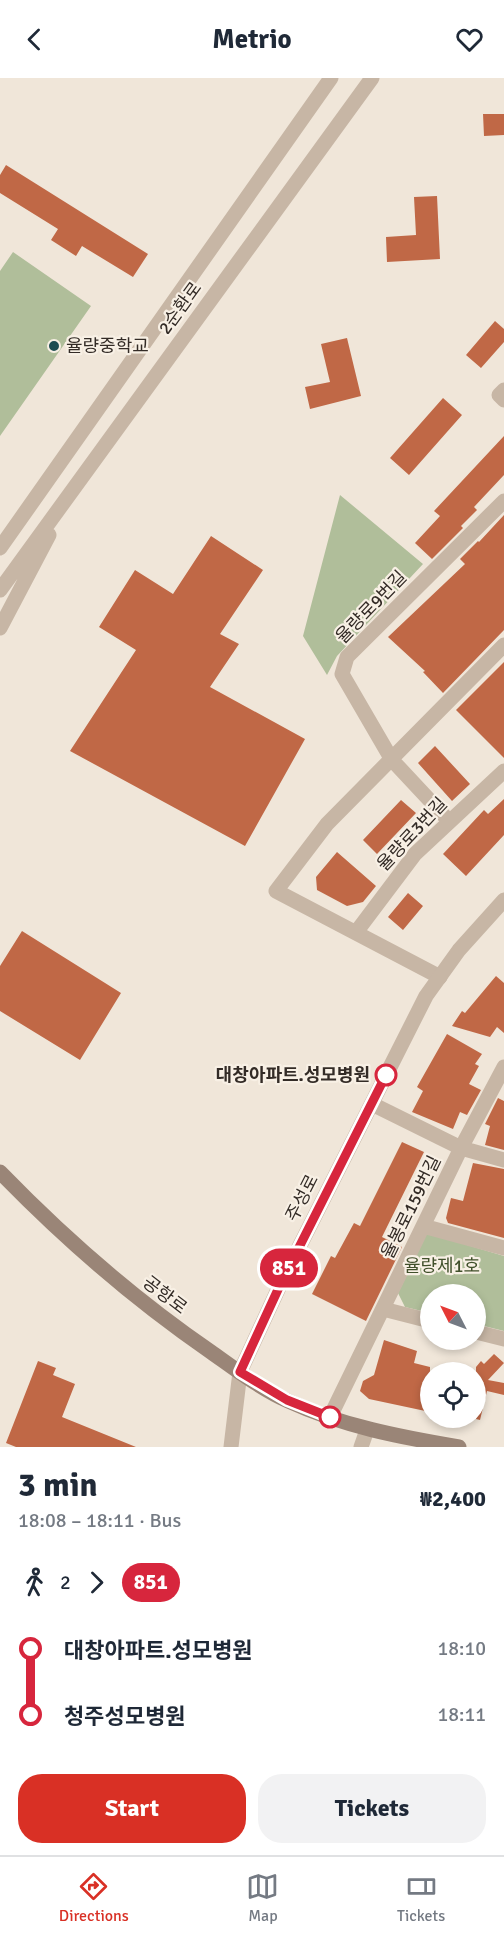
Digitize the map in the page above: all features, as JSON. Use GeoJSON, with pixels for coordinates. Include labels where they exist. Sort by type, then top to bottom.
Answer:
{"type":"FeatureCollection","features":[{"type":"Feature","properties":{"kind":"main road","name":"공항로"},"geometry":{"type":"LineString","coordinates":[[0,1172],[79,1250],[143,1305],[240,1372],[287,1400],[367,1430],[459,1447]]}},
{"type":"Feature","properties":{"kind":"street","name":"2순환로"},"geometry":{"type":"LineString","coordinates":[[0,548],[331,78]]}},
{"type":"Feature","properties":{"kind":"street","name":"2순환로"},"geometry":{"type":"LineString","coordinates":[[0,590],[372,78]]}},
{"type":"Feature","properties":{"kind":"street"},"geometry":{"type":"LineString","coordinates":[[504,390],[499,395],[504,400]]}},
{"type":"Feature","properties":{"kind":"street"},"geometry":{"type":"LineString","coordinates":[[0,628],[76,484]]}},
{"type":"Feature","properties":{"kind":"street"},"geometry":{"type":"LineString","coordinates":[[0,533],[33,501]]}},
{"type":"Feature","properties":{"kind":"street","name":"율량로9번길"},"geometry":{"type":"LineString","coordinates":[[449,821],[392,760],[342,674],[342,669],[347,657],[504,501]]}},
{"type":"Feature","properties":{"kind":"street"},"geometry":{"type":"LineString","coordinates":[[440,977],[357,931],[276,891],[327,824],[504,645]]}},
{"type":"Feature","properties":{"kind":"street","name":"율량로3번길"},"geometry":{"type":"LineString","coordinates":[[357,931],[415,854],[504,771]]}},
{"type":"Feature","properties":{"kind":"street","name":"주성로"},"geometry":{"type":"LineString","coordinates":[[231,1447],[240,1372],[281,1283],[426,996],[504,900]]}},
{"type":"Feature","properties":{"kind":"street","name":"율봉로159번길"},"geometry":{"type":"LineString","coordinates":[[383,1309],[461,1148],[504,1069]]}},
{"type":"Feature","properties":{"kind":"street","name":"율봉로159번길"},"geometry":{"type":"LineString","coordinates":[[372,1104],[461,1148],[504,1160]]}},
{"type":"Feature","properties":{"kind":"street"},"geometry":{"type":"LineString","coordinates":[[423,1226],[504,1248]]}},
{"type":"Feature","properties":{"kind":"street"},"geometry":{"type":"LineString","coordinates":[[330,1417],[383,1309],[420,1318]]}},
{"type":"Feature","properties":{"kind":"street"},"geometry":{"type":"LineString","coordinates":[[486,1334],[504,1339]]}},
{"type":"Feature","properties":{"kind":"street"},"geometry":{"type":"LineString","coordinates":[[361,1447],[367,1430]]}},
{"type":"Feature","properties":{"kind":"green space"},"geometry":{"type":"Polygon","coordinates":[[[13,252],[91,306],[0,436],[0,271],[13,252]]]}},
{"type":"Feature","properties":{"kind":"green space"},"geometry":{"type":"Polygon","coordinates":[[[340,495],[423,564],[337,656],[327,675],[303,636],[340,495]]]}},
{"type":"Feature","properties":{"kind":"green space","name":"율량제1호"},"geometry":{"type":"Polygon","coordinates":[[[427,1233],[504,1256],[504,1331],[486,1326],[486,1284],[420,1284],[420,1311],[405,1307],[398,1293],[427,1233]]]}},
{"type":"Feature","properties":{"kind":"building"},"geometry":{"type":"Polygon","coordinates":[[[483,114],[504,114],[504,135],[484,136],[483,114]]]}},
{"type":"Feature","properties":{"kind":"building"},"geometry":{"type":"Polygon","coordinates":[[[6,165],[148,254],[133,277],[82,246],[76,256],[51,240],[58,229],[0,193],[0,175],[6,165]]]}},
{"type":"Feature","properties":{"kind":"building"},"geometry":{"type":"Polygon","coordinates":[[[437,196],[440,259],[387,262],[386,237],[416,235],[414,197],[437,196]]]}},
{"type":"Feature","properties":{"kind":"building"},"geometry":{"type":"Polygon","coordinates":[[[495,321],[504,329],[504,342],[481,368],[466,355],[495,321]]]}},
{"type":"Feature","properties":{"kind":"building"},"geometry":{"type":"Polygon","coordinates":[[[347,338],[361,396],[310,409],[305,387],[330,382],[321,344],[347,338]]]}},
{"type":"Feature","properties":{"kind":"building"},"geometry":{"type":"Polygon","coordinates":[[[443,398],[462,415],[409,475],[390,458],[443,398]]]}},
{"type":"Feature","properties":{"kind":"building"},"geometry":{"type":"Polygon","coordinates":[[[504,436],[504,475],[474,507],[477,510],[461,526],[463,528],[432,559],[415,543],[440,516],[434,511],[504,436]]]}},
{"type":"Feature","properties":{"kind":"building"},"geometry":{"type":"Polygon","coordinates":[[[504,515],[504,630],[443,693],[423,672],[425,671],[388,637],[465,564],[460,559],[504,515]]]}},
{"type":"Feature","properties":{"kind":"building"},"geometry":{"type":"Polygon","coordinates":[[[211,536],[263,570],[220,634],[239,644],[210,687],[305,739],[245,846],[70,751],[136,650],[99,627],[135,570],[173,594],[211,536]]]}},
{"type":"Feature","properties":{"kind":"building"},"geometry":{"type":"Polygon","coordinates":[[[504,662],[504,758],[456,710],[504,662]]]}},
{"type":"Feature","properties":{"kind":"building"},"geometry":{"type":"Polygon","coordinates":[[[435,746],[470,784],[452,801],[418,763],[435,746]]]}},
{"type":"Feature","properties":{"kind":"building"},"geometry":{"type":"Polygon","coordinates":[[[504,799],[504,835],[466,876],[443,854],[484,810],[488,814],[504,799]]]}},
{"type":"Feature","properties":{"kind":"building"},"geometry":{"type":"Polygon","coordinates":[[[401,800],[416,813],[377,854],[363,840],[401,800]]]}},
{"type":"Feature","properties":{"kind":"building"},"geometry":{"type":"Polygon","coordinates":[[[337,852],[376,886],[363,902],[347,906],[317,890],[316,877],[337,852]]]}},
{"type":"Feature","properties":{"kind":"building"},"geometry":{"type":"Polygon","coordinates":[[[408,893],[423,906],[403,930],[388,917],[408,893]]]}},
{"type":"Feature","properties":{"kind":"building"},"geometry":{"type":"Polygon","coordinates":[[[22,931],[121,993],[80,1060],[0,1011],[0,966],[22,931]]]}},
{"type":"Feature","properties":{"kind":"building"},"geometry":{"type":"Polygon","coordinates":[[[496,976],[504,983],[504,1033],[497,1027],[490,1037],[452,1026],[462,1011],[465,1013],[496,976]]]}},
{"type":"Feature","properties":{"kind":"building"},"geometry":{"type":"Polygon","coordinates":[[[447,1034],[482,1054],[475,1064],[479,1066],[469,1084],[481,1090],[467,1115],[460,1112],[453,1129],[412,1112],[423,1091],[417,1087],[447,1034]]]}},
{"type":"Feature","properties":{"kind":"building"},"geometry":{"type":"Polygon","coordinates":[[[498,1098],[504,1101],[504,1150],[485,1145],[490,1126],[485,1124],[498,1098]]]}},
{"type":"Feature","properties":{"kind":"building"},"geometry":{"type":"Polygon","coordinates":[[[402,1142],[424,1152],[382,1237],[402,1247],[366,1321],[312,1294],[331,1256],[335,1258],[354,1223],[360,1226],[402,1142]]]}},
{"type":"Feature","properties":{"kind":"building"},"geometry":{"type":"Polygon","coordinates":[[[473,1163],[504,1169],[504,1238],[448,1223],[446,1218],[451,1198],[463,1201],[473,1163]]]}},
{"type":"Feature","properties":{"kind":"building"},"geometry":{"type":"Polygon","coordinates":[[[384,1340],[417,1351],[414,1363],[420,1364],[420,1410],[369,1399],[360,1391],[363,1381],[374,1375],[384,1340]]]}},
{"type":"Feature","properties":{"kind":"building"},"geometry":{"type":"Polygon","coordinates":[[[494,1354],[504,1363],[488,1380],[504,1383],[504,1395],[487,1391],[486,1395],[486,1362],[494,1354]]]}},
{"type":"Feature","properties":{"kind":"building"},"geometry":{"type":"Polygon","coordinates":[[[38,1361],[56,1368],[53,1375],[75,1384],[62,1417],[136,1447],[16,1447],[6,1443],[38,1361]]]}},
{"type":"Feature","properties":{"kind":"bus line","name":"851"},"geometry":{"type":"LineString","coordinates":[[330,1417],[287,1400],[240,1372],[281,1283],[386,1075]]}},
{"type":"Feature","properties":{"kind":"place","name":"율량중학교"},"geometry":{"type":"Point","coordinates":[54,346]}},
{"type":"Feature","properties":{"kind":"place","name":"대창아파트.성모병원"},"geometry":{"type":"Point","coordinates":[386,1075]}}]}
